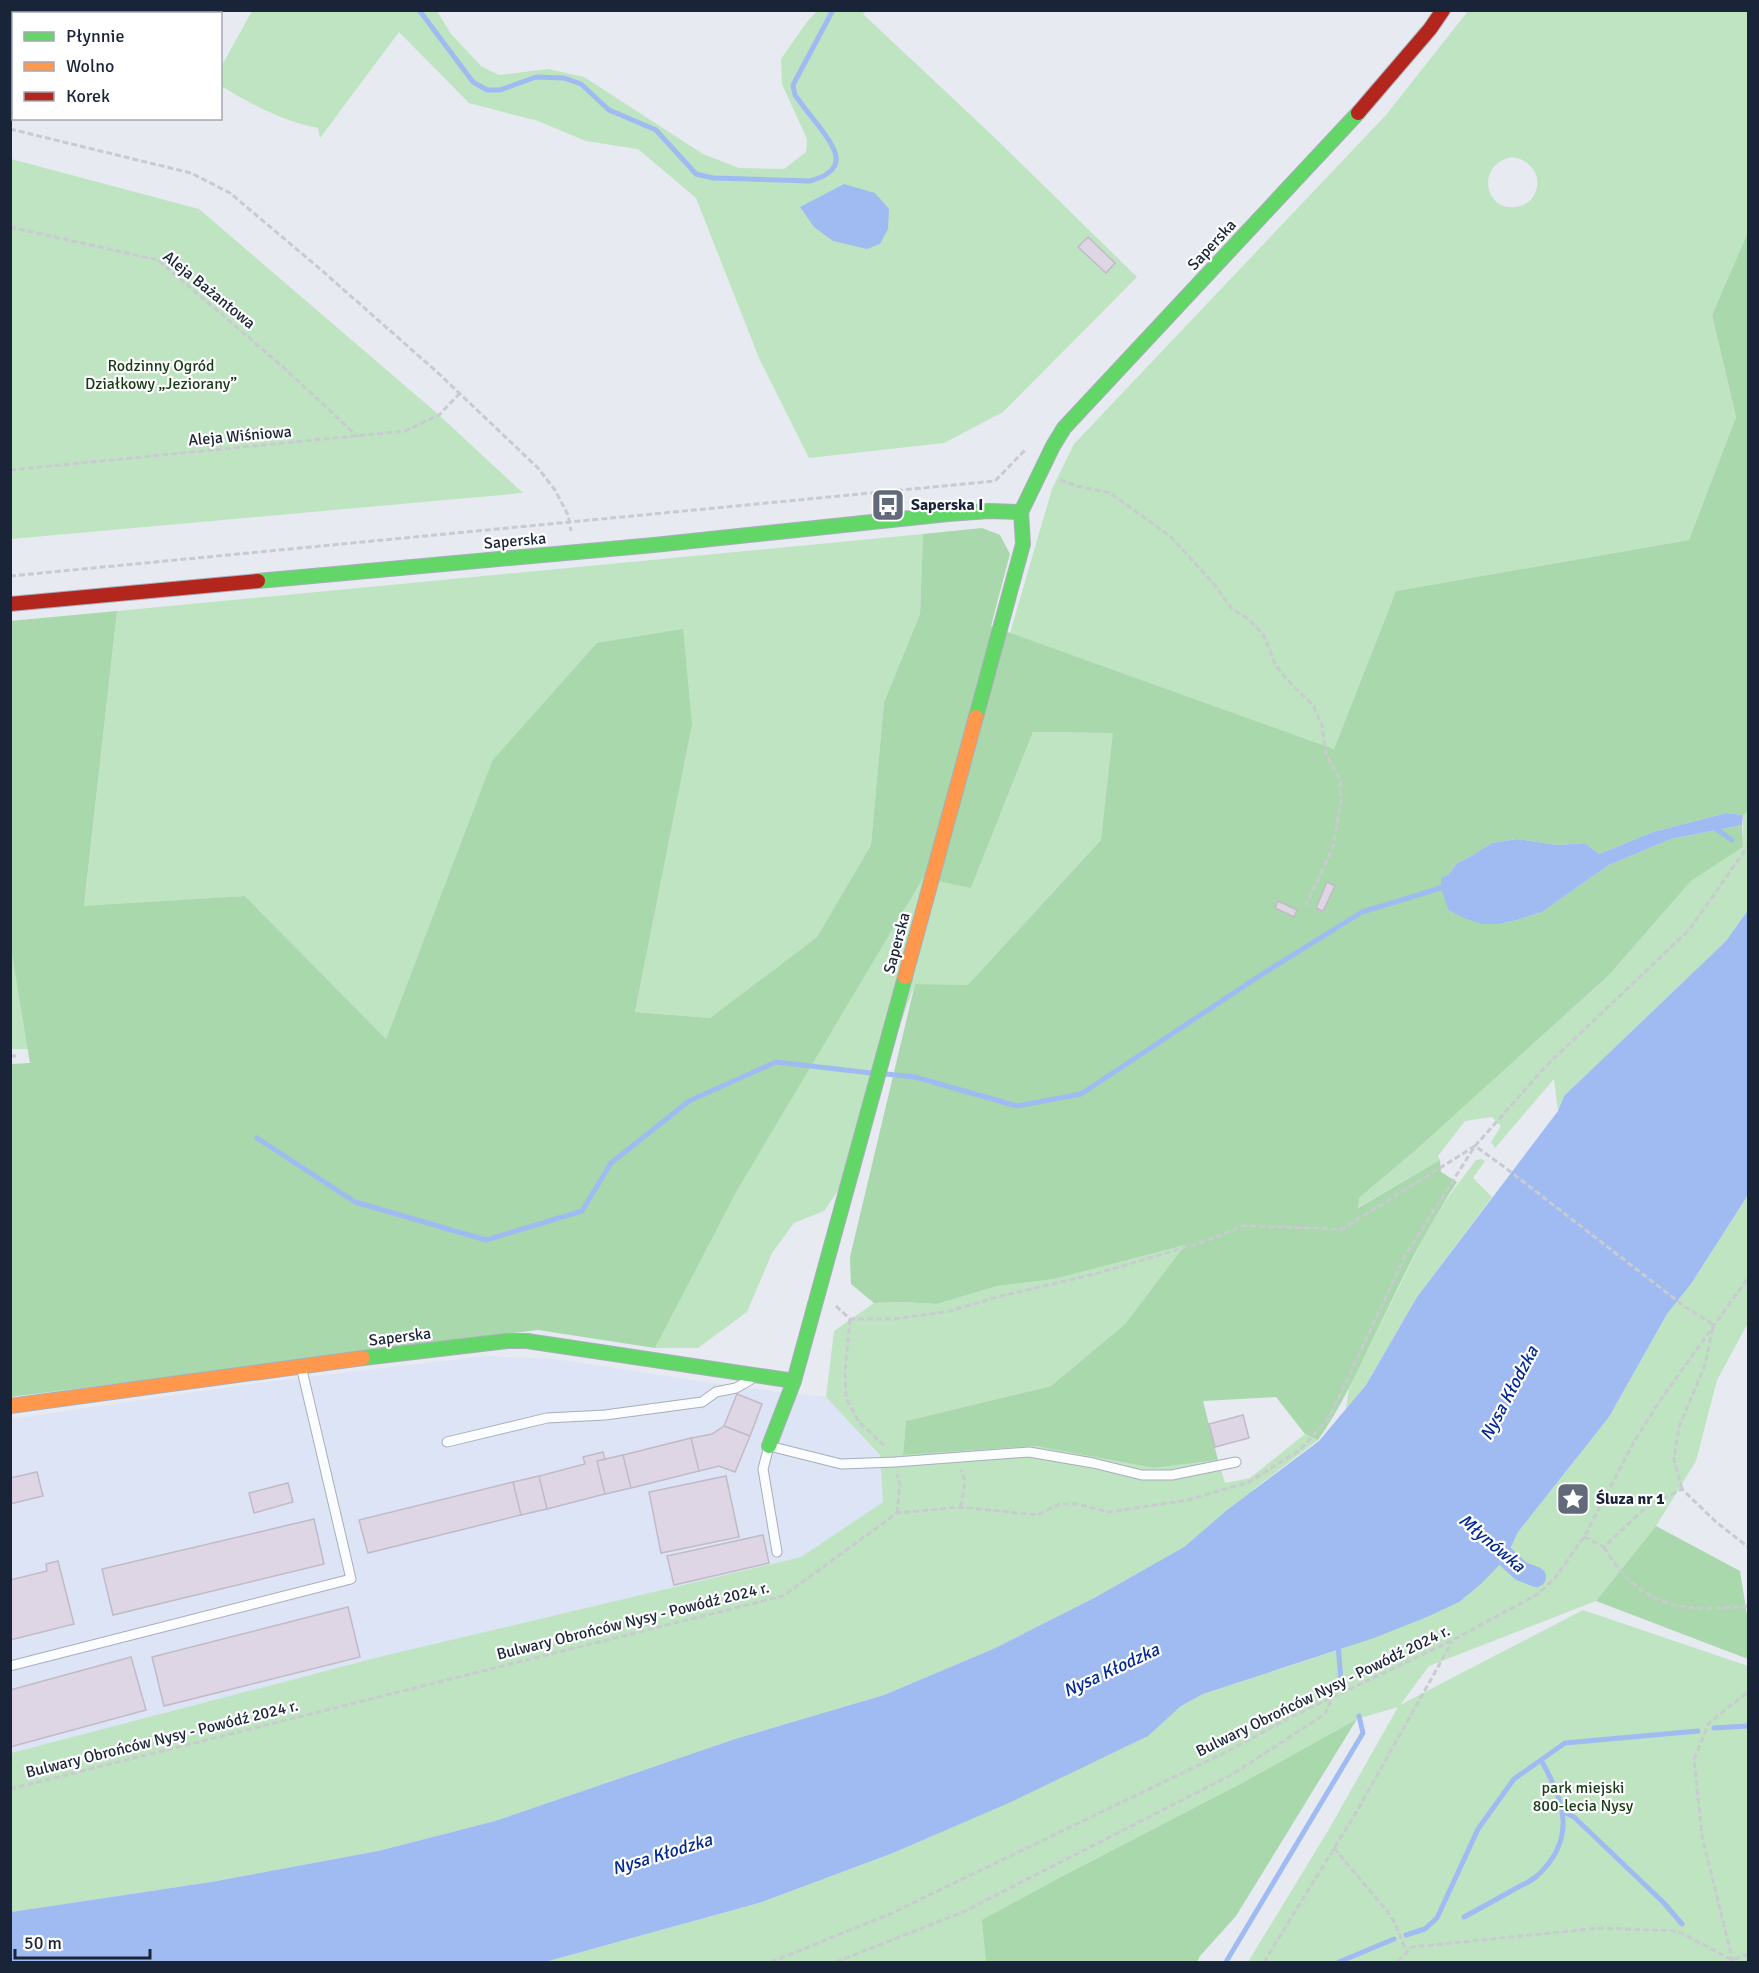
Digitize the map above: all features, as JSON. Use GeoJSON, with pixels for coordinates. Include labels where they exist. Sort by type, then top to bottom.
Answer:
{"type":"FeatureCollection","features":[{"type":"Feature","properties":{"kind":"street","name":"Saperska"},"geometry":{"type":"LineString","coordinates":[[769,1446],[794,1381],[1023,544],[1022,512],[1064,428],[1372,98],[1431,29],[1443,10]]}},
{"type":"Feature","properties":{"kind":"street","name":"Saperska"},"geometry":{"type":"LineString","coordinates":[[10,604],[574,552],[948,514],[989,511],[1022,512]]}},
{"type":"Feature","properties":{"kind":"street","name":"Saperska"},"geometry":{"type":"LineString","coordinates":[[10,1406],[301,1365],[448,1347],[527,1341],[794,1381]]}},
{"type":"Feature","properties":{"kind":"lane"},"geometry":{"type":"LineString","coordinates":[[10,1666],[351,1579],[301,1365]]}},
{"type":"Feature","properties":{"kind":"lane"},"geometry":{"type":"LineString","coordinates":[[447,1442],[547,1418],[605,1415],[702,1402],[716,1392],[736,1389],[757,1376]]}},
{"type":"Feature","properties":{"kind":"lane"},"geometry":{"type":"LineString","coordinates":[[777,1552],[763,1469],[769,1446],[841,1464],[1029,1452],[1093,1463],[1142,1475],[1172,1475],[1236,1462]]}},
{"type":"Feature","properties":{"kind":"path"},"geometry":{"type":"LineString","coordinates":[[10,129],[191,173],[230,193],[460,393],[538,468],[555,490],[570,522],[574,552]]}},
{"type":"Feature","properties":{"kind":"path","name":"Aleja Bażantowa"},"geometry":{"type":"LineString","coordinates":[[10,227],[158,260],[283,367],[358,437]]}},
{"type":"Feature","properties":{"kind":"path","name":"Aleja Wiśniowa"},"geometry":{"type":"LineString","coordinates":[[10,470],[405,431],[439,416],[460,393]]}},
{"type":"Feature","properties":{"kind":"path"},"geometry":{"type":"LineString","coordinates":[[10,576],[995,481],[1031,444]]}},
{"type":"Feature","properties":{"kind":"path"},"geometry":{"type":"LineString","coordinates":[[1042,473],[1077,486],[1110,493],[1170,536],[1231,608],[1248,619],[1263,634],[1276,666],[1313,705],[1322,725],[1326,754],[1340,780],[1341,801],[1333,847],[1306,905]]}},
{"type":"Feature","properties":{"kind":"path"},"geometry":{"type":"LineString","coordinates":[[1475,1146],[1342,1229],[1243,1226],[1203,1242],[1095,1274],[1001,1296],[950,1311],[894,1319],[850,1319],[845,1372],[846,1398],[859,1422],[886,1447],[895,1462],[900,1485],[897,1513],[961,1507],[1037,1515],[1060,1504],[1077,1504],[1109,1512],[1188,1500],[1249,1482],[1300,1450],[1329,1418],[1405,1256],[1475,1146],[1547,1065],[1689,930],[1749,846]]}},
{"type":"Feature","properties":{"kind":"path"},"geometry":{"type":"LineString","coordinates":[[10,1056],[16,1056]]}},
{"type":"Feature","properties":{"kind":"path"},"geometry":{"type":"LineString","coordinates":[[1475,1146],[1684,1306],[1714,1325],[1705,1365],[1679,1427],[1674,1459],[1682,1489],[1716,1522],[1749,1547]]}},
{"type":"Feature","properties":{"kind":"path","name":"Bulwary Obrońców Nysy - Powódź 2024 r."},"geometry":{"type":"LineString","coordinates":[[771,1962],[890,1914],[1453,1640],[1538,1594],[1555,1578],[1584,1537],[1635,1440],[1661,1399],[1749,1278]]}},
{"type":"Feature","properties":{"kind":"path"},"geometry":{"type":"LineString","coordinates":[[956,1457],[965,1481],[961,1507]]}},
{"type":"Feature","properties":{"kind":"path"},"geometry":{"type":"LineString","coordinates":[[1604,1547],[1645,1508],[1682,1489]]}},
{"type":"Feature","properties":{"kind":"path","name":"Bulwary Obrońców Nysy - Powódź 2024 r."},"geometry":{"type":"LineString","coordinates":[[10,1789],[783,1596],[897,1513]]}},
{"type":"Feature","properties":{"kind":"path"},"geometry":{"type":"LineString","coordinates":[[1584,1537],[1604,1547],[1616,1568],[1640,1591],[1663,1602],[1687,1608],[1717,1609],[1749,1606]]}},
{"type":"Feature","properties":{"kind":"path"},"geometry":{"type":"LineString","coordinates":[[1264,1962],[1334,1848],[1453,1640]]}},
{"type":"Feature","properties":{"kind":"path"},"geometry":{"type":"LineString","coordinates":[[1732,1961],[1702,1836],[1694,1759],[1709,1723],[1749,1692]]}},
{"type":"Feature","properties":{"kind":"path"},"geometry":{"type":"LineString","coordinates":[[836,1962],[963,1912],[1233,1774],[1325,1714],[1331,1699]]}},
{"type":"Feature","properties":{"kind":"path"},"geometry":{"type":"LineString","coordinates":[[1334,1848],[1387,1911],[1399,1931],[1407,1953]]}},
{"type":"Feature","properties":{"kind":"path"},"geometry":{"type":"LineString","coordinates":[[1399,1962],[1412,1947],[1600,1928],[1678,1931],[1732,1961]]}},
{"type":"Feature","properties":{"kind":"path"},"geometry":{"type":"LineString","coordinates":[[1732,1961],[1749,1954]]}},
{"type":"Feature","properties":{"kind":"shaded area"},"geometry":{"type":"Polygon","coordinates":[[[486,1356],[555,1359],[739,1387],[826,1397],[880,1455],[883,1502],[801,1557],[383,1656],[11,1753],[11,1419],[257,1383],[486,1356]]]}},
{"type":"Feature","properties":{"kind":"green space"},"geometry":{"type":"Polygon","coordinates":[[[252,11],[437,11],[451,34],[481,66],[499,75],[548,69],[584,77],[703,154],[739,168],[784,169],[806,152],[807,139],[782,84],[781,59],[817,11],[867,11],[863,14],[994,137],[1137,277],[1003,412],[944,443],[809,458],[759,358],[696,198],[638,149],[586,141],[538,121],[469,103],[399,32],[320,138],[318,128],[267,111],[222,87],[222,65],[252,11]]]}},
{"type":"Feature","properties":{"kind":"green space"},"geometry":{"type":"Polygon","coordinates":[[[1468,11],[1748,11],[1748,232],[1712,315],[1736,417],[1689,540],[1396,591],[1334,749],[1010,633],[1052,489],[1074,444],[1386,115],[1468,11]],[[1512,157],[1500,162],[1492,169],[1488,179],[1492,197],[1499,204],[1508,207],[1520,206],[1528,202],[1536,190],[1535,173],[1528,164],[1512,157]]]}},
{"type":"Feature","properties":{"kind":"green space","name":"Rodzinny Ogród Działkowy „Jeziorany”"},"geometry":{"type":"Polygon","coordinates":[[[11,159],[199,209],[439,415],[523,493],[11,539],[11,159]]]}},
{"type":"Feature","properties":{"kind":"green space"},"geometry":{"type":"Polygon","coordinates":[[[1748,232],[1748,812],[1743,815],[1726,813],[1653,832],[1599,854],[1585,843],[1557,845],[1517,839],[1492,843],[1457,863],[1448,875],[1445,897],[1448,910],[1500,924],[1542,912],[1609,865],[1671,839],[1742,825],[1743,847],[1691,881],[1609,975],[1417,1149],[1359,1198],[1358,1208],[1440,1160],[1441,1172],[1457,1182],[1423,1239],[1347,1391],[1318,1440],[1305,1434],[1276,1397],[1203,1401],[1218,1460],[1154,1468],[1035,1446],[903,1455],[906,1421],[1051,1386],[1125,1324],[1185,1245],[1054,1279],[997,1286],[937,1304],[874,1303],[851,1284],[850,1257],[915,984],[968,985],[1101,840],[1113,733],[1033,732],[971,888],[923,878],[736,1192],[655,1348],[538,1330],[11,1397],[11,1064],[30,1063],[11,949],[10,621],[117,611],[84,906],[245,896],[386,1039],[492,761],[597,643],[683,629],[692,725],[635,1012],[710,1018],[817,937],[871,845],[884,702],[920,614],[923,534],[982,528],[1000,535],[1010,554],[991,626],[1334,749],[1396,591],[1689,540],[1736,417],[1712,315],[1748,232]]]}},
{"type":"Feature","properties":{"kind":"green space"},"geometry":{"type":"Polygon","coordinates":[[[923,534],[920,614],[884,702],[871,845],[817,937],[710,1018],[635,1012],[692,725],[492,761],[386,1039],[245,896],[84,907],[117,611],[923,534]]]}},
{"type":"Feature","properties":{"kind":"green space"},"geometry":{"type":"Polygon","coordinates":[[[1033,732],[1114,733],[1101,840],[968,986],[915,984],[840,1188],[824,1211],[794,1223],[772,1253],[747,1312],[698,1348],[655,1348],[735,1192],[923,877],[971,888],[1033,732]]]}},
{"type":"Feature","properties":{"kind":"green space"},"geometry":{"type":"Polygon","coordinates":[[[1748,812],[1748,910],[1726,941],[1564,1096],[1558,1111],[1554,1079],[1495,1148],[1491,1142],[1501,1126],[1492,1117],[1465,1121],[1438,1156],[1440,1160],[1357,1208],[1359,1198],[1417,1149],[1609,975],[1691,881],[1743,847],[1743,815],[1748,812]]]}},
{"type":"Feature","properties":{"kind":"green space"},"geometry":{"type":"Polygon","coordinates":[[[11,949],[28,1049],[11,1049],[11,949]]]}},
{"type":"Feature","properties":{"kind":"green space"},"geometry":{"type":"Polygon","coordinates":[[[1476,1160],[1485,1161],[1473,1178],[1492,1197],[1417,1297],[1366,1385],[1346,1409],[1349,1388],[1436,1213],[1476,1160]]]}},
{"type":"Feature","properties":{"kind":"green space","name":"park miejski 800-lecia Nysy"},"geometry":{"type":"Polygon","coordinates":[[[1748,1195],[1748,1323],[1717,1380],[1696,1461],[1656,1526],[1596,1601],[1429,1666],[1400,1705],[1583,1610],[1748,1666],[1748,1962],[1248,1962],[1329,1829],[1398,1707],[1357,1719],[1242,1783],[983,1920],[986,1962],[545,1962],[759,1903],[893,1853],[1011,1801],[1147,1736],[1181,1706],[1203,1694],[1338,1650],[1427,1617],[1506,1558],[1518,1532],[1609,1417],[1667,1314],[1691,1284],[1748,1195]]]}},
{"type":"Feature","properties":{"kind":"green space"},"geometry":{"type":"Polygon","coordinates":[[[1186,1244],[1125,1324],[1051,1386],[906,1421],[903,1455],[1035,1446],[1154,1468],[1218,1460],[1225,1483],[1250,1478],[1305,1434],[1318,1440],[1227,1510],[1184,1547],[1094,1598],[993,1649],[884,1695],[735,1739],[495,1821],[378,1851],[211,1882],[11,1912],[11,1753],[383,1656],[801,1557],[883,1502],[880,1455],[826,1397],[834,1331],[874,1303],[937,1304],[997,1286],[1054,1279],[1186,1244]]]}},
{"type":"Feature","properties":{"kind":"green space"},"geometry":{"type":"Polygon","coordinates":[[[1656,1526],[1740,1571],[1748,1621],[1748,1659],[1596,1601],[1656,1526]]]}},
{"type":"Feature","properties":{"kind":"green space"},"geometry":{"type":"Polygon","coordinates":[[[1357,1719],[1236,1916],[1197,1962],[986,1962],[982,1920],[1242,1783],[1357,1719]]]}},
{"type":"Feature","properties":{"kind":"water"},"geometry":{"type":"Polygon","coordinates":[[[844,184],[875,193],[889,209],[888,229],[880,244],[867,249],[833,241],[814,227],[800,207],[844,184]]]}},
{"type":"Feature","properties":{"kind":"water"},"geometry":{"type":"Polygon","coordinates":[[[1726,813],[1743,815],[1742,825],[1671,839],[1609,865],[1542,912],[1517,920],[1500,924],[1482,924],[1464,918],[1448,910],[1441,887],[1441,878],[1448,875],[1457,863],[1492,843],[1517,839],[1557,845],[1585,843],[1599,854],[1653,832],[1726,813]]]}},
{"type":"Feature","properties":{"kind":"water","name":"Nysa Kłodzka"},"geometry":{"type":"Polygon","coordinates":[[[1748,910],[1748,1195],[1691,1284],[1667,1314],[1609,1417],[1518,1532],[1506,1558],[1481,1584],[1459,1602],[1374,1638],[1203,1694],[1181,1706],[1148,1736],[1011,1802],[893,1853],[759,1903],[545,1962],[11,1962],[11,1912],[211,1882],[378,1851],[495,1821],[735,1739],[884,1695],[993,1649],[1094,1598],[1184,1547],[1227,1510],[1319,1441],[1366,1385],[1417,1297],[1558,1111],[1564,1096],[1726,941],[1748,910]]]}},
{"type":"Feature","properties":{"kind":"building"},"geometry":{"type":"Polygon","coordinates":[[[1088,237],[1115,263],[1106,273],[1078,247],[1088,237]]]}},
{"type":"Feature","properties":{"kind":"building"},"geometry":{"type":"Polygon","coordinates":[[[1327,882],[1335,886],[1323,911],[1316,908],[1327,882]]]}},
{"type":"Feature","properties":{"kind":"building"},"geometry":{"type":"Polygon","coordinates":[[[1278,901],[1297,910],[1294,917],[1275,908],[1278,901]]]}},
{"type":"Feature","properties":{"kind":"building"},"geometry":{"type":"Polygon","coordinates":[[[737,1394],[762,1404],[750,1436],[724,1426],[737,1394]]]}},
{"type":"Feature","properties":{"kind":"building"},"geometry":{"type":"Polygon","coordinates":[[[1243,1415],[1249,1438],[1215,1447],[1209,1424],[1243,1415]]]}},
{"type":"Feature","properties":{"kind":"building"},"geometry":{"type":"Polygon","coordinates":[[[724,1426],[750,1436],[735,1472],[719,1466],[699,1471],[691,1438],[712,1434],[724,1426]]]}},
{"type":"Feature","properties":{"kind":"building"},"geometry":{"type":"Polygon","coordinates":[[[691,1438],[699,1471],[631,1488],[623,1455],[691,1438]]]}},
{"type":"Feature","properties":{"kind":"building"},"geometry":{"type":"Polygon","coordinates":[[[603,1452],[605,1459],[597,1461],[605,1494],[547,1509],[539,1476],[585,1464],[583,1457],[603,1452]]]}},
{"type":"Feature","properties":{"kind":"building"},"geometry":{"type":"Polygon","coordinates":[[[623,1455],[631,1488],[605,1494],[597,1461],[623,1455]]]}},
{"type":"Feature","properties":{"kind":"building"},"geometry":{"type":"Polygon","coordinates":[[[37,1472],[43,1496],[10,1504],[10,1478],[37,1472]]]}},
{"type":"Feature","properties":{"kind":"building"},"geometry":{"type":"Polygon","coordinates":[[[539,1476],[547,1509],[521,1515],[513,1482],[539,1476]]]}},
{"type":"Feature","properties":{"kind":"building"},"geometry":{"type":"Polygon","coordinates":[[[726,1476],[739,1537],[661,1553],[649,1492],[726,1476]]]}},
{"type":"Feature","properties":{"kind":"building"},"geometry":{"type":"Polygon","coordinates":[[[513,1482],[521,1515],[368,1553],[359,1520],[513,1482]]]}},
{"type":"Feature","properties":{"kind":"building"},"geometry":{"type":"Polygon","coordinates":[[[288,1483],[293,1502],[254,1513],[249,1493],[288,1483]]]}},
{"type":"Feature","properties":{"kind":"building"},"geometry":{"type":"Polygon","coordinates":[[[314,1519],[324,1564],[113,1615],[102,1569],[314,1519]]]}},
{"type":"Feature","properties":{"kind":"building"},"geometry":{"type":"Polygon","coordinates":[[[763,1535],[769,1563],[674,1585],[667,1556],[763,1535]]]}},
{"type":"Feature","properties":{"kind":"building"},"geometry":{"type":"Polygon","coordinates":[[[58,1561],[74,1624],[10,1640],[10,1580],[47,1571],[46,1564],[58,1561]]]}},
{"type":"Feature","properties":{"kind":"building"},"geometry":{"type":"Polygon","coordinates":[[[348,1607],[360,1657],[164,1706],[152,1657],[348,1607]]]}},
{"type":"Feature","properties":{"kind":"building"},"geometry":{"type":"Polygon","coordinates":[[[131,1657],[146,1710],[10,1747],[10,1690],[131,1657]]]}},
{"type":"Feature","properties":{"kind":"waterway"},"geometry":{"type":"LineString","coordinates":[[419,10],[473,82],[487,90],[500,90],[536,77],[564,78],[581,84],[609,110],[656,130],[696,174],[713,178],[810,181],[831,171],[836,158],[825,134],[795,95],[793,85],[833,10]]}},
{"type":"Feature","properties":{"kind":"waterway"},"geometry":{"type":"LineString","coordinates":[[1712,826],[1732,840]]}},
{"type":"Feature","properties":{"kind":"waterway"},"geometry":{"type":"LineString","coordinates":[[886,1074],[915,1077],[1017,1106],[1081,1094],[1264,973],[1362,912],[1447,886]]}},
{"type":"Feature","properties":{"kind":"waterway"},"geometry":{"type":"LineString","coordinates":[[257,1138],[355,1202],[486,1240],[582,1211],[611,1163],[689,1101],[776,1062],[871,1073]]}},
{"type":"Feature","properties":{"kind":"waterway","name":"Młynówka"},"geometry":{"type":"LineString","coordinates":[[1487,1540],[1521,1571],[1536,1577]]}},
{"type":"Feature","properties":{"kind":"waterway"},"geometry":{"type":"LineString","coordinates":[[1338,1644],[1341,1681]]}},
{"type":"Feature","properties":{"kind":"waterway"},"geometry":{"type":"LineString","coordinates":[[1226,1962],[1363,1733],[1359,1716]]}},
{"type":"Feature","properties":{"kind":"waterway"},"geometry":{"type":"LineString","coordinates":[[1714,1728],[1748,1726]]}},
{"type":"Feature","properties":{"kind":"waterway"},"geometry":{"type":"LineString","coordinates":[[1406,1935],[1425,1929],[1437,1918],[1478,1829],[1514,1779],[1565,1743],[1698,1731]]}},
{"type":"Feature","properties":{"kind":"waterway"},"geometry":{"type":"LineString","coordinates":[[1464,1917],[1537,1876],[1550,1862],[1558,1848],[1563,1820],[1561,1805],[1541,1760]]}},
{"type":"Feature","properties":{"kind":"waterway"},"geometry":{"type":"LineString","coordinates":[[1564,1812],[1574,1817],[1664,1903],[1682,1924]]}},
{"type":"Feature","properties":{"kind":"waterway"},"geometry":{"type":"LineString","coordinates":[[1339,1962],[1394,1939]]}},
{"type":"Feature","properties":{"kind":"traffic: fast"},"geometry":{"type":"LineString","coordinates":[[976,717],[1023,544],[1021,512],[1064,428],[1358,113]]}},
{"type":"Feature","properties":{"kind":"traffic: fast"},"geometry":{"type":"LineString","coordinates":[[258,581],[654,545],[948,514],[989,511],[1021,512]]}},
{"type":"Feature","properties":{"kind":"traffic: fast"},"geometry":{"type":"LineString","coordinates":[[769,1446],[794,1381],[905,977]]}},
{"type":"Feature","properties":{"kind":"traffic: fast"},"geometry":{"type":"LineString","coordinates":[[363,1358],[507,1341],[527,1341],[794,1381]]}},
{"type":"Feature","properties":{"kind":"traffic: slow"},"geometry":{"type":"LineString","coordinates":[[905,977],[976,717]]}},
{"type":"Feature","properties":{"kind":"traffic: slow"},"geometry":{"type":"LineString","coordinates":[[10,1406],[363,1358]]}},
{"type":"Feature","properties":{"kind":"traffic: jam"},"geometry":{"type":"LineString","coordinates":[[1358,113],[1430,29],[1443,10]]}},
{"type":"Feature","properties":{"kind":"traffic: jam"},"geometry":{"type":"LineString","coordinates":[[10,604],[258,581]]}},
{"type":"Feature","properties":{"kind":"place","name":"Saperska I"},"geometry":{"type":"Point","coordinates":[888,505]}},
{"type":"Feature","properties":{"kind":"place","name":"Śluza nr 1"},"geometry":{"type":"Point","coordinates":[1573,1499]}}]}
